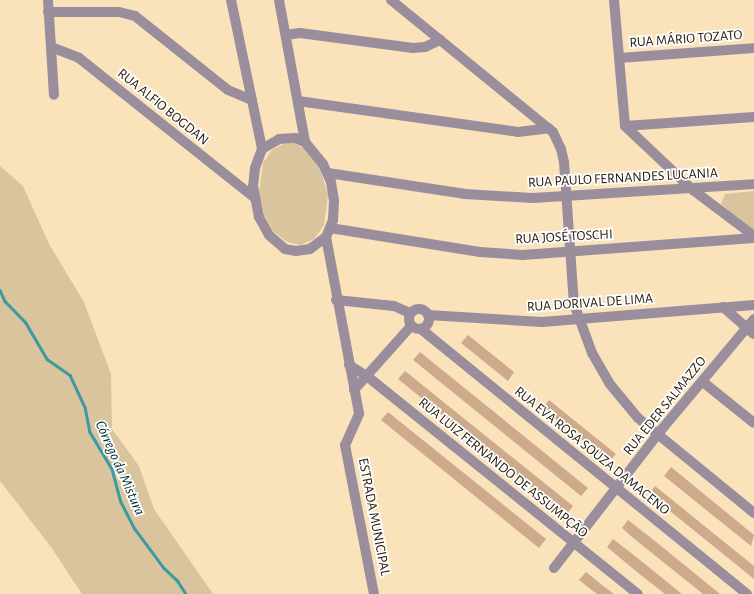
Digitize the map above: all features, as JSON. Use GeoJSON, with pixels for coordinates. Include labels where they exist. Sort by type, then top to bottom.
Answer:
{"type":"FeatureCollection","features":[{"type":"Feature","properties":{"kind":"street"},"geometry":{"type":"LineString","coordinates":[[48,0],[54,95]]}},
{"type":"Feature","properties":{"kind":"street"},"geometry":{"type":"LineString","coordinates":[[231,0],[262,149],[253,178],[254,197],[263,226],[276,243],[285,249],[296,251],[310,249],[328,233]]}},
{"type":"Feature","properties":{"kind":"street"},"geometry":{"type":"LineString","coordinates":[[279,0],[305,142],[318,156],[328,173],[334,201],[328,233],[336,300],[354,390]]}},
{"type":"Feature","properties":{"kind":"street"},"geometry":{"type":"LineString","coordinates":[[391,0],[549,128],[559,142],[563,155],[567,198],[574,304],[578,319],[592,353],[609,383],[628,408],[657,435],[754,513]]}},
{"type":"Feature","properties":{"kind":"street"},"geometry":{"type":"LineString","coordinates":[[614,0],[625,126],[693,190],[754,237]]}},
{"type":"Feature","properties":{"kind":"street"},"geometry":{"type":"LineString","coordinates":[[48,12],[119,12],[135,16],[228,90],[252,100]]}},
{"type":"Feature","properties":{"kind":"street"},"geometry":{"type":"LineString","coordinates":[[286,35],[300,33],[413,48],[425,47],[440,40]]}},
{"type":"Feature","properties":{"kind":"street","name":"RUA ALFIO BOGDAN"},"geometry":{"type":"LineString","coordinates":[[51,47],[79,58],[254,197]]}},
{"type":"Feature","properties":{"kind":"street","name":"RUA MÁRIO TOZATO"},"geometry":{"type":"LineString","coordinates":[[619,58],[754,48]]}},
{"type":"Feature","properties":{"kind":"street"},"geometry":{"type":"LineString","coordinates":[[298,101],[518,132],[549,128]]}},
{"type":"Feature","properties":{"kind":"street"},"geometry":{"type":"LineString","coordinates":[[625,126],[754,117]]}},
{"type":"Feature","properties":{"kind":"street"},"geometry":{"type":"LineString","coordinates":[[262,149],[272,141],[284,138],[305,142]]}},
{"type":"Feature","properties":{"kind":"street","name":"RUA PAULO FERNANDES LUCANIA"},"geometry":{"type":"LineString","coordinates":[[328,173],[465,194],[533,198],[567,198],[693,190],[754,184]]}},
{"type":"Feature","properties":{"kind":"street","name":"RUA JOSÉ TOSCHI"},"geometry":{"type":"LineString","coordinates":[[328,233],[502,254],[541,255],[754,237]]}},
{"type":"Feature","properties":{"kind":"street"},"geometry":{"type":"LineString","coordinates":[[336,300],[394,306],[410,313],[420,309],[428,315],[429,322],[416,327],[354,390]]}},
{"type":"Feature","properties":{"kind":"street","name":"RUA DORIVAL DE LIMA"},"geometry":{"type":"LineString","coordinates":[[428,315],[531,322],[754,305]]}},
{"type":"Feature","properties":{"kind":"street"},"geometry":{"type":"LineString","coordinates":[[723,308],[750,331]]}},
{"type":"Feature","properties":{"kind":"street"},"geometry":{"type":"LineString","coordinates":[[410,313],[408,319],[416,327]]}},
{"type":"Feature","properties":{"kind":"street","name":"RUA EDER SALMAZZO"},"geometry":{"type":"LineString","coordinates":[[554,568],[617,489],[657,435],[750,331],[754,319]]}},
{"type":"Feature","properties":{"kind":"street","name":"RUA EVA ROSA SOUZA DAMACENO"},"geometry":{"type":"LineString","coordinates":[[416,327],[747,594]]}},
{"type":"Feature","properties":{"kind":"street","name":"RUA LUIZ FERNANDO DE ASSUMPÇÃO"},"geometry":{"type":"LineString","coordinates":[[349,365],[368,377],[638,594]]}},
{"type":"Feature","properties":{"kind":"street"},"geometry":{"type":"LineString","coordinates":[[704,382],[754,423]]}},
{"type":"Feature","properties":{"kind":"street","name":"ESTRADA MUNICIPAL"},"geometry":{"type":"LineString","coordinates":[[354,390],[359,414],[345,445],[374,594]]}},
{"type":"Feature","properties":{"kind":"shaded area"},"geometry":{"type":"Polygon","coordinates":[[[286,143],[293,143],[308,150],[319,165],[328,195],[324,225],[314,239],[301,245],[287,242],[273,231],[264,214],[259,193],[263,163],[273,149],[286,143]]]}},
{"type":"Feature","properties":{"kind":"shaded area"},"geometry":{"type":"Polygon","coordinates":[[[0,166],[23,186],[49,244],[84,302],[111,374],[112,429],[139,466],[154,509],[213,594],[82,594],[51,547],[0,481],[0,166]]]}},
{"type":"Feature","properties":{"kind":"shaded area"},"geometry":{"type":"Polygon","coordinates":[[[754,191],[754,233],[721,204],[725,194],[754,191]]]}},
{"type":"Feature","properties":{"kind":"building"},"geometry":{"type":"Polygon","coordinates":[[[468,335],[514,372],[508,381],[461,343],[468,335]]]}},
{"type":"Feature","properties":{"kind":"building"},"geometry":{"type":"Polygon","coordinates":[[[420,352],[588,488],[581,496],[413,360],[420,352]]]}},
{"type":"Feature","properties":{"kind":"building"},"geometry":{"type":"Polygon","coordinates":[[[405,371],[573,506],[566,515],[398,379],[405,371]]]}},
{"type":"Feature","properties":{"kind":"building"},"geometry":{"type":"Polygon","coordinates":[[[549,400],[616,454],[609,462],[542,408],[549,400]]]}},
{"type":"Feature","properties":{"kind":"building"},"geometry":{"type":"Polygon","coordinates":[[[388,412],[546,539],[539,548],[381,420],[388,412]]]}},
{"type":"Feature","properties":{"kind":"building"},"geometry":{"type":"Polygon","coordinates":[[[671,467],[754,535],[751,546],[664,476],[671,467]]]}},
{"type":"Feature","properties":{"kind":"building"},"geometry":{"type":"Polygon","coordinates":[[[655,486],[754,566],[754,579],[649,494],[655,486]]]}},
{"type":"Feature","properties":{"kind":"building"},"geometry":{"type":"Polygon","coordinates":[[[628,520],[720,594],[703,594],[632,537],[622,528],[628,520]]]}},
{"type":"Feature","properties":{"kind":"building"},"geometry":{"type":"Polygon","coordinates":[[[613,539],[682,594],[665,594],[637,572],[607,547],[613,539]]]}},
{"type":"Feature","properties":{"kind":"building"},"geometry":{"type":"Polygon","coordinates":[[[586,572],[614,594],[597,594],[589,588],[579,580],[586,572]]]}},
{"type":"Feature","properties":{"kind":"waterway","name":"Córrego da Mistura"},"geometry":{"type":"LineString","coordinates":[[0,290],[5,301],[26,323],[47,359],[70,375],[85,407],[90,432],[112,469],[121,502],[135,529],[164,568],[177,580],[186,594]]}}]}
